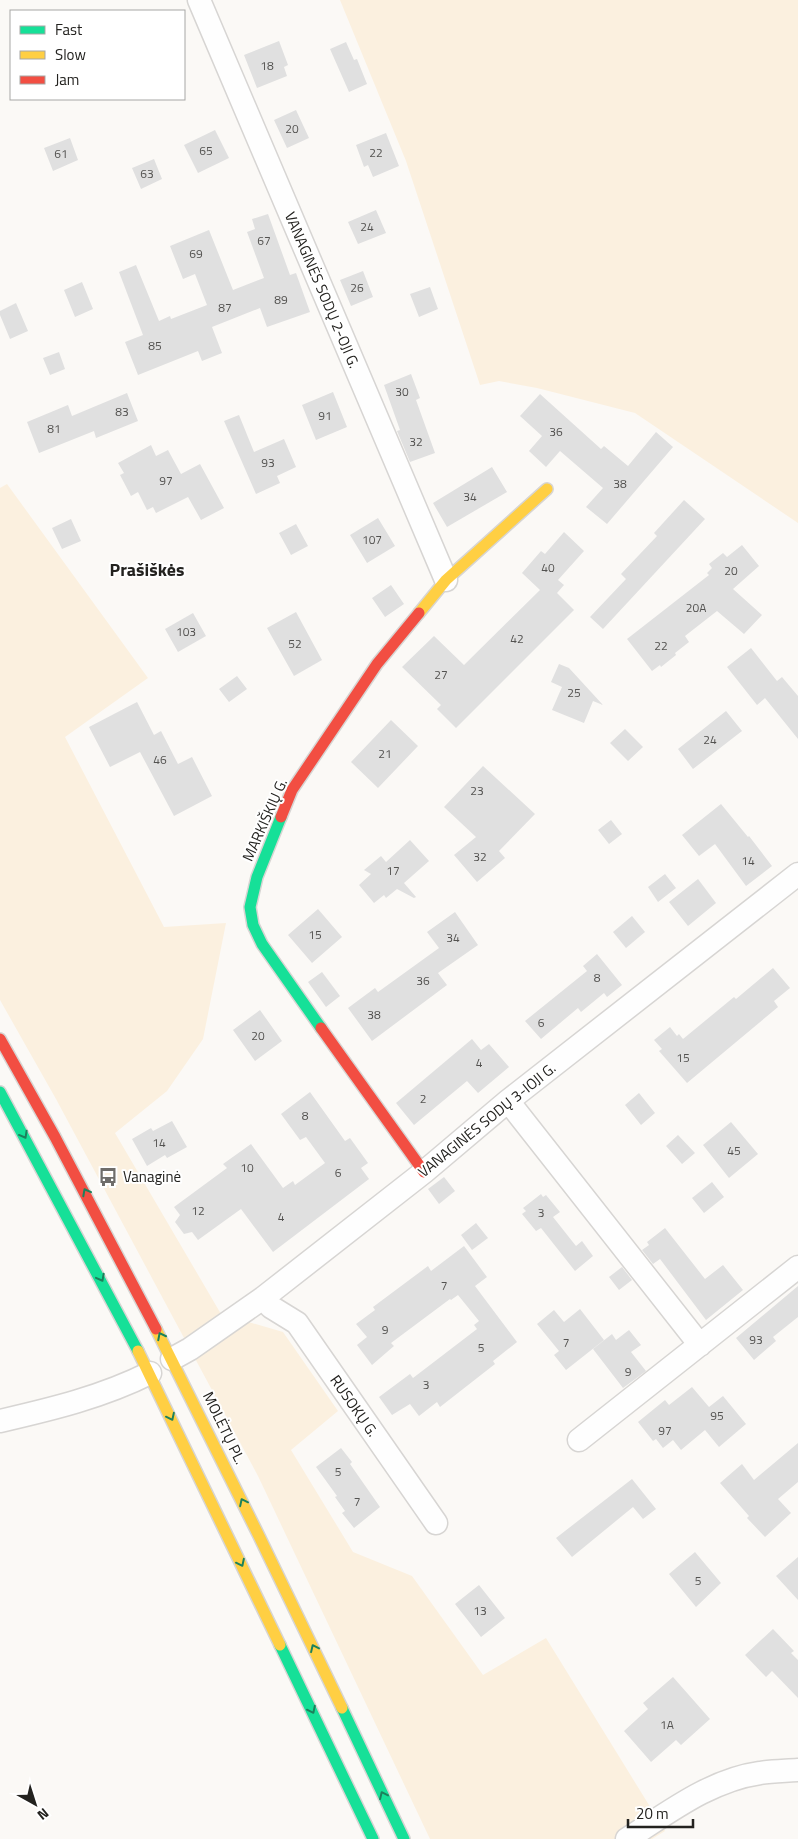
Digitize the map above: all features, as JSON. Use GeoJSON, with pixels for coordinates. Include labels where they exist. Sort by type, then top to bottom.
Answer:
{"type":"FeatureCollection","features":[{"type":"Feature","properties":{"kind":"main road","name":"MARKIŠKIŲ G."},"geometry":{"type":"LineString","coordinates":[[424,1172],[262,944],[253,925],[250,907],[257,877],[292,790],[377,664],[446,580],[547,489]]}},
{"type":"Feature","properties":{"kind":"main road","name":"MOLĖTŲ PL."},"geometry":{"type":"LineString","coordinates":[[0,1039],[84,1190],[172,1358],[278,1572],[404,1839]]}},
{"type":"Feature","properties":{"kind":"main road"},"geometry":{"type":"LineString","coordinates":[[0,1092],[150,1373],[373,1839]]}},
{"type":"Feature","properties":{"kind":"street","name":"VANAGINĖS SODŲ 2-OJI G."},"geometry":{"type":"LineString","coordinates":[[199,0],[384,439],[446,580]]}},
{"type":"Feature","properties":{"kind":"street","name":"VANAGINĖS SODŲ 3-IOJI G."},"geometry":{"type":"LineString","coordinates":[[172,1358],[212,1334],[263,1298],[424,1172],[508,1101],[798,874]]}},
{"type":"Feature","properties":{"kind":"street"},"geometry":{"type":"LineString","coordinates":[[508,1101],[700,1346]]}},
{"type":"Feature","properties":{"kind":"street"},"geometry":{"type":"LineString","coordinates":[[579,1440],[700,1346],[798,1266]]}},
{"type":"Feature","properties":{"kind":"street","name":"RUSOKŲ G."},"geometry":{"type":"LineString","coordinates":[[263,1298],[271,1307],[297,1323],[436,1524]]}},
{"type":"Feature","properties":{"kind":"street"},"geometry":{"type":"LineString","coordinates":[[0,1422],[69,1405],[127,1384],[150,1373]]}},
{"type":"Feature","properties":{"kind":"street"},"geometry":{"type":"LineString","coordinates":[[627,1839],[693,1796],[726,1782],[758,1773],[798,1770]]}},
{"type":"Feature","properties":{"kind":"shaded area"},"geometry":{"type":"Polygon","coordinates":[[[340,0],[798,0],[798,523],[635,413],[537,388],[499,381],[480,385],[406,161],[340,0]]]}},
{"type":"Feature","properties":{"kind":"shaded area"},"geometry":{"type":"Polygon","coordinates":[[[7,484],[148,678],[65,737],[164,927],[226,923],[203,1039],[167,1091],[115,1133],[221,1314],[283,1332],[338,1411],[291,1450],[353,1552],[412,1576],[483,1675],[546,1638],[665,1831],[652,1839],[430,1839],[258,1476],[56,1099],[0,1000],[0,488],[7,484]]]}},
{"type":"Feature","properties":{"kind":"building"},"geometry":{"type":"Polygon","coordinates":[[[279,41],[288,65],[284,67],[287,76],[257,88],[244,55],[279,41]]]}},
{"type":"Feature","properties":{"kind":"building"},"geometry":{"type":"Polygon","coordinates":[[[346,42],[354,60],[357,59],[367,84],[349,92],[330,49],[346,42]]]}},
{"type":"Feature","properties":{"kind":"building"},"geometry":{"type":"Polygon","coordinates":[[[296,110],[309,138],[287,148],[274,120],[296,110]]]}},
{"type":"Feature","properties":{"kind":"building"},"geometry":{"type":"Polygon","coordinates":[[[215,130],[229,158],[198,173],[184,145],[215,130]]]}},
{"type":"Feature","properties":{"kind":"building"},"geometry":{"type":"Polygon","coordinates":[[[386,133],[399,166],[373,177],[368,165],[364,167],[356,145],[386,133]]]}},
{"type":"Feature","properties":{"kind":"building"},"geometry":{"type":"Polygon","coordinates":[[[70,138],[78,160],[53,171],[44,148],[70,138]]]}},
{"type":"Feature","properties":{"kind":"building"},"geometry":{"type":"Polygon","coordinates":[[[154,159],[162,179],[141,189],[132,168],[154,159]]]}},
{"type":"Feature","properties":{"kind":"building"},"geometry":{"type":"Polygon","coordinates":[[[376,210],[386,233],[358,244],[348,222],[376,210]]]}},
{"type":"Feature","properties":{"kind":"building"},"geometry":{"type":"Polygon","coordinates":[[[268,214],[290,275],[296,273],[310,312],[267,327],[260,308],[212,327],[222,353],[202,361],[198,351],[138,375],[125,342],[143,335],[119,272],[136,265],[159,321],[170,316],[171,319],[207,305],[195,274],[183,279],[170,246],[209,230],[233,290],[264,278],[247,232],[255,229],[252,219],[268,214]]]}},
{"type":"Feature","properties":{"kind":"building"},"geometry":{"type":"Polygon","coordinates":[[[363,271],[373,297],[351,306],[340,280],[363,271]]]}},
{"type":"Feature","properties":{"kind":"building"},"geometry":{"type":"Polygon","coordinates":[[[82,282],[93,309],[75,317],[64,290],[82,282]]]}},
{"type":"Feature","properties":{"kind":"building"},"geometry":{"type":"Polygon","coordinates":[[[430,287],[438,309],[419,317],[410,294],[430,287]]]}},
{"type":"Feature","properties":{"kind":"building"},"geometry":{"type":"Polygon","coordinates":[[[16,303],[28,331],[10,339],[0,311],[16,303]]]}},
{"type":"Feature","properties":{"kind":"building"},"geometry":{"type":"Polygon","coordinates":[[[59,352],[65,369],[50,375],[43,358],[59,352]]]}},
{"type":"Feature","properties":{"kind":"building"},"geometry":{"type":"Polygon","coordinates":[[[411,374],[420,398],[416,400],[435,453],[410,462],[397,431],[400,430],[384,385],[411,374]]]}},
{"type":"Feature","properties":{"kind":"building"},"geometry":{"type":"Polygon","coordinates":[[[333,392],[347,427],[316,440],[302,405],[333,392]]]}},
{"type":"Feature","properties":{"kind":"building"},"geometry":{"type":"Polygon","coordinates":[[[127,393],[138,421],[96,438],[94,431],[39,453],[27,422],[68,405],[72,416],[127,393]]]}},
{"type":"Feature","properties":{"kind":"building"},"geometry":{"type":"Polygon","coordinates":[[[540,394],[601,449],[604,446],[628,466],[656,432],[673,447],[607,524],[586,507],[603,488],[560,451],[546,467],[529,451],[542,436],[520,416],[540,394]]]}},
{"type":"Feature","properties":{"kind":"building"},"geometry":{"type":"Polygon","coordinates":[[[239,415],[254,452],[284,439],[296,467],[277,476],[280,483],[256,494],[224,421],[239,415]]]}},
{"type":"Feature","properties":{"kind":"building"},"geometry":{"type":"Polygon","coordinates":[[[151,445],[156,456],[168,450],[181,474],[200,464],[224,508],[201,520],[188,497],[156,513],[153,507],[147,510],[138,492],[131,496],[120,475],[124,473],[118,463],[151,445]]]}},
{"type":"Feature","properties":{"kind":"building"},"geometry":{"type":"Polygon","coordinates":[[[492,467],[507,492],[447,527],[433,503],[492,467]]]}},
{"type":"Feature","properties":{"kind":"building"},"geometry":{"type":"Polygon","coordinates":[[[684,500],[705,519],[603,629],[590,617],[626,579],[621,574],[657,536],[654,533],[684,500]]]}},
{"type":"Feature","properties":{"kind":"building"},"geometry":{"type":"Polygon","coordinates":[[[378,518],[395,546],[367,563],[350,535],[378,518]]]}},
{"type":"Feature","properties":{"kind":"building"},"geometry":{"type":"Polygon","coordinates":[[[71,519],[81,541],[62,549],[52,528],[71,519]]]}},
{"type":"Feature","properties":{"kind":"building"},"geometry":{"type":"Polygon","coordinates":[[[296,524],[308,546],[291,555],[279,533],[296,524]]]}},
{"type":"Feature","properties":{"kind":"building"},"geometry":{"type":"Polygon","coordinates":[[[564,532],[584,551],[558,580],[564,585],[557,593],[574,610],[456,728],[437,709],[441,705],[402,667],[434,636],[464,665],[540,590],[522,573],[541,551],[545,554],[564,532]]]}},
{"type":"Feature","properties":{"kind":"building"},"geometry":{"type":"Polygon","coordinates":[[[742,545],[759,566],[733,589],[762,615],[744,634],[717,611],[685,636],[689,642],[675,653],[676,655],[661,667],[660,665],[652,671],[627,639],[709,575],[707,573],[712,568],[709,564],[723,553],[727,557],[742,545]]]}},
{"type":"Feature","properties":{"kind":"building"},"geometry":{"type":"Polygon","coordinates":[[[391,585],[404,604],[385,617],[372,598],[391,585]]]}},
{"type":"Feature","properties":{"kind":"building"},"geometry":{"type":"Polygon","coordinates":[[[296,612],[322,660],[294,676],[267,628],[296,612]]]}},
{"type":"Feature","properties":{"kind":"building"},"geometry":{"type":"Polygon","coordinates":[[[193,613],[206,636],[178,652],[165,629],[193,613]]]}},
{"type":"Feature","properties":{"kind":"building"},"geometry":{"type":"Polygon","coordinates":[[[751,648],[777,681],[782,677],[798,696],[798,739],[765,698],[757,705],[727,667],[751,648]]]}},
{"type":"Feature","properties":{"kind":"building"},"geometry":{"type":"Polygon","coordinates":[[[559,664],[569,668],[603,705],[593,701],[584,723],[552,710],[562,687],[551,682],[559,664]]]}},
{"type":"Feature","properties":{"kind":"building"},"geometry":{"type":"Polygon","coordinates":[[[237,676],[247,689],[229,702],[219,689],[237,676]]]}},
{"type":"Feature","properties":{"kind":"building"},"geometry":{"type":"Polygon","coordinates":[[[137,702],[154,735],[161,731],[178,764],[192,757],[212,796],[174,816],[140,752],[110,767],[89,727],[137,702]]]}},
{"type":"Feature","properties":{"kind":"building"},"geometry":{"type":"Polygon","coordinates":[[[726,711],[742,731],[693,769],[678,749],[726,711]]]}},
{"type":"Feature","properties":{"kind":"building"},"geometry":{"type":"Polygon","coordinates":[[[391,720],[418,746],[378,788],[351,762],[391,720]]]}},
{"type":"Feature","properties":{"kind":"building"},"geometry":{"type":"Polygon","coordinates":[[[625,729],[643,747],[628,761],[610,743],[625,729]]]}},
{"type":"Feature","properties":{"kind":"building"},"geometry":{"type":"Polygon","coordinates":[[[483,766],[535,814],[499,851],[505,858],[477,882],[454,855],[476,837],[444,807],[483,766]]]}},
{"type":"Feature","properties":{"kind":"building"},"geometry":{"type":"Polygon","coordinates":[[[721,804],[772,866],[746,886],[715,844],[699,856],[682,835],[721,804]]]}},
{"type":"Feature","properties":{"kind":"building"},"geometry":{"type":"Polygon","coordinates":[[[611,820],[622,834],[609,844],[598,830],[611,820]]]}},
{"type":"Feature","properties":{"kind":"building"},"geometry":{"type":"Polygon","coordinates":[[[410,840],[429,861],[404,883],[416,897],[414,898],[397,889],[386,898],[384,895],[374,903],[359,885],[371,874],[364,870],[381,856],[386,862],[410,840]]]}},
{"type":"Feature","properties":{"kind":"building"},"geometry":{"type":"Polygon","coordinates":[[[665,874],[676,888],[658,902],[648,887],[665,874]]]}},
{"type":"Feature","properties":{"kind":"building"},"geometry":{"type":"Polygon","coordinates":[[[698,879],[716,903],[688,926],[669,902],[698,879]]]}},
{"type":"Feature","properties":{"kind":"building"},"geometry":{"type":"Polygon","coordinates":[[[318,909],[342,937],[312,963],[288,935],[318,909]]]}},
{"type":"Feature","properties":{"kind":"building"},"geometry":{"type":"Polygon","coordinates":[[[455,912],[478,945],[438,973],[447,985],[372,1041],[348,1008],[375,988],[378,992],[439,948],[427,932],[455,912]]]}},
{"type":"Feature","properties":{"kind":"building"},"geometry":{"type":"Polygon","coordinates":[[[632,916],[645,932],[626,948],[613,932],[632,916]]]}},
{"type":"Feature","properties":{"kind":"building"},"geometry":{"type":"Polygon","coordinates":[[[597,954],[622,985],[607,997],[604,993],[581,1012],[578,1008],[541,1039],[525,1021],[587,971],[583,966],[597,954]]]}},
{"type":"Feature","properties":{"kind":"building"},"geometry":{"type":"Polygon","coordinates":[[[773,968],[790,988],[774,1001],[778,1007],[687,1083],[659,1051],[662,1049],[654,1040],[670,1027],[677,1036],[679,1034],[683,1039],[773,968]]]}},
{"type":"Feature","properties":{"kind":"building"},"geometry":{"type":"Polygon","coordinates":[[[322,972],[340,996],[326,1007],[308,982],[322,972]]]}},
{"type":"Feature","properties":{"kind":"building"},"geometry":{"type":"Polygon","coordinates":[[[260,1010],[282,1041],[255,1061],[233,1030],[260,1010]]]}},
{"type":"Feature","properties":{"kind":"building"},"geometry":{"type":"Polygon","coordinates":[[[472,1039],[481,1050],[489,1044],[509,1067],[478,1093],[467,1081],[414,1125],[396,1103],[472,1039]]]}},
{"type":"Feature","properties":{"kind":"building"},"geometry":{"type":"Polygon","coordinates":[[[310,1092],[345,1141],[350,1138],[368,1163],[361,1168],[369,1179],[273,1252],[241,1209],[198,1240],[192,1232],[184,1234],[175,1222],[180,1215],[174,1207],[227,1168],[223,1164],[251,1144],[283,1188],[293,1181],[295,1185],[325,1163],[306,1137],[300,1140],[281,1114],[310,1092]]]}},
{"type":"Feature","properties":{"kind":"building"},"geometry":{"type":"Polygon","coordinates":[[[639,1093],[655,1113],[641,1125],[625,1105],[639,1093]]]}},
{"type":"Feature","properties":{"kind":"building"},"geometry":{"type":"Polygon","coordinates":[[[172,1121],[187,1147],[167,1158],[165,1155],[147,1166],[132,1139],[151,1128],[153,1131],[172,1121]]]}},
{"type":"Feature","properties":{"kind":"building"},"geometry":{"type":"Polygon","coordinates":[[[731,1122],[758,1154],[729,1178],[703,1145],[731,1122]]]}},
{"type":"Feature","properties":{"kind":"building"},"geometry":{"type":"Polygon","coordinates":[[[678,1135],[695,1153],[682,1164],[666,1146],[678,1135]]]}},
{"type":"Feature","properties":{"kind":"building"},"geometry":{"type":"Polygon","coordinates":[[[444,1177],[455,1191],[439,1204],[428,1189],[444,1177]]]}},
{"type":"Feature","properties":{"kind":"building"},"geometry":{"type":"Polygon","coordinates":[[[712,1182],[724,1197],[704,1213],[692,1198],[712,1182]]]}},
{"type":"Feature","properties":{"kind":"building"},"geometry":{"type":"Polygon","coordinates":[[[541,1194],[543,1197],[546,1195],[560,1212],[553,1217],[576,1246],[582,1241],[593,1256],[575,1271],[541,1228],[536,1231],[522,1214],[526,1211],[523,1208],[541,1194]]]}},
{"type":"Feature","properties":{"kind":"building"},"geometry":{"type":"Polygon","coordinates":[[[476,1223],[488,1238],[472,1250],[461,1235],[476,1223]]]}},
{"type":"Feature","properties":{"kind":"building"},"geometry":{"type":"Polygon","coordinates":[[[665,1228],[705,1279],[723,1265],[743,1290],[706,1320],[660,1259],[653,1264],[642,1250],[649,1245],[647,1242],[665,1228]]]}},
{"type":"Feature","properties":{"kind":"building"},"geometry":{"type":"Polygon","coordinates":[[[464,1246],[487,1277],[475,1286],[517,1342],[493,1361],[495,1364],[440,1407],[437,1402],[419,1416],[410,1404],[392,1415],[379,1397],[410,1374],[413,1378],[477,1329],[474,1325],[479,1321],[458,1295],[391,1343],[394,1346],[372,1365],[357,1345],[367,1337],[356,1324],[375,1310],[373,1307],[428,1266],[431,1271],[464,1246]]]}},
{"type":"Feature","properties":{"kind":"building"},"geometry":{"type":"Polygon","coordinates":[[[622,1267],[632,1280],[619,1290],[609,1277],[622,1267]]]}},
{"type":"Feature","properties":{"kind":"building"},"geometry":{"type":"Polygon","coordinates":[[[798,1286],[798,1317],[773,1337],[776,1341],[754,1360],[736,1338],[798,1286]]]}},
{"type":"Feature","properties":{"kind":"building"},"geometry":{"type":"Polygon","coordinates":[[[580,1309],[604,1340],[566,1370],[554,1355],[559,1351],[537,1324],[554,1310],[564,1322],[580,1309]]]}},
{"type":"Feature","properties":{"kind":"building"},"geometry":{"type":"Polygon","coordinates":[[[629,1330],[641,1345],[631,1352],[646,1371],[623,1388],[593,1349],[612,1334],[616,1340],[629,1330]]]}},
{"type":"Feature","properties":{"kind":"building"},"geometry":{"type":"Polygon","coordinates":[[[692,1387],[709,1407],[723,1396],[746,1424],[719,1447],[705,1430],[681,1450],[673,1440],[663,1448],[656,1439],[653,1441],[638,1422],[665,1400],[669,1405],[692,1387]]]}},
{"type":"Feature","properties":{"kind":"building"},"geometry":{"type":"Polygon","coordinates":[[[798,1443],[798,1482],[778,1499],[791,1513],[765,1537],[747,1518],[749,1516],[720,1483],[742,1464],[754,1480],[798,1443]]]}},
{"type":"Feature","properties":{"kind":"building"},"geometry":{"type":"Polygon","coordinates":[[[341,1448],[380,1507],[354,1528],[342,1513],[345,1511],[335,1497],[337,1496],[316,1467],[341,1448]]]}},
{"type":"Feature","properties":{"kind":"building"},"geometry":{"type":"Polygon","coordinates":[[[632,1479],[656,1509],[643,1519],[633,1507],[572,1557],[556,1538],[632,1479]]]}},
{"type":"Feature","properties":{"kind":"building"},"geometry":{"type":"Polygon","coordinates":[[[695,1552],[721,1583],[696,1607],[669,1574],[695,1552]]]}},
{"type":"Feature","properties":{"kind":"building"},"geometry":{"type":"Polygon","coordinates":[[[798,1557],[798,1600],[776,1576],[798,1557]]]}},
{"type":"Feature","properties":{"kind":"building"},"geometry":{"type":"Polygon","coordinates":[[[479,1585],[505,1618],[481,1637],[455,1604],[479,1585]]]}},
{"type":"Feature","properties":{"kind":"building"},"geometry":{"type":"Polygon","coordinates":[[[773,1629],[794,1651],[791,1653],[798,1660],[798,1698],[772,1671],[766,1677],[745,1655],[773,1629]]]}},
{"type":"Feature","properties":{"kind":"building"},"geometry":{"type":"Polygon","coordinates":[[[673,1677],[710,1719],[681,1745],[676,1740],[651,1762],[624,1731],[648,1709],[643,1703],[673,1677]]]}},
{"type":"Feature","properties":{"kind":"traffic: fast"},"geometry":{"type":"LineString","coordinates":[[281,817],[257,877],[250,907],[253,925],[262,944],[321,1028]]}},
{"type":"Feature","properties":{"kind":"traffic: fast"},"geometry":{"type":"LineString","coordinates":[[0,1092],[138,1351]]}},
{"type":"Feature","properties":{"kind":"traffic: fast"},"geometry":{"type":"LineString","coordinates":[[280,1645],[373,1839]]}},
{"type":"Feature","properties":{"kind":"traffic: fast"},"geometry":{"type":"LineString","coordinates":[[342,1708],[404,1839]]}},
{"type":"Feature","properties":{"kind":"traffic: slow"},"geometry":{"type":"LineString","coordinates":[[419,613],[446,580],[547,489]]}},
{"type":"Feature","properties":{"kind":"traffic: slow"},"geometry":{"type":"LineString","coordinates":[[156,1329],[342,1708]]}},
{"type":"Feature","properties":{"kind":"traffic: slow"},"geometry":{"type":"LineString","coordinates":[[138,1351],[280,1645]]}},
{"type":"Feature","properties":{"kind":"traffic: jam"},"geometry":{"type":"LineString","coordinates":[[281,817],[292,790],[377,664],[419,613]]}},
{"type":"Feature","properties":{"kind":"traffic: jam"},"geometry":{"type":"LineString","coordinates":[[321,1028],[424,1172]]}},
{"type":"Feature","properties":{"kind":"traffic: jam"},"geometry":{"type":"LineString","coordinates":[[0,1039],[55,1137],[156,1329]]}},
{"type":"Feature","properties":{"kind":"place","name":"Vanaginė"},"geometry":{"type":"Point","coordinates":[108,1177]}},
{"type":"Feature","properties":{"kind":"district","name":"Prašiškės"},"geometry":{"type":"Point","coordinates":[147,570]}}]}
